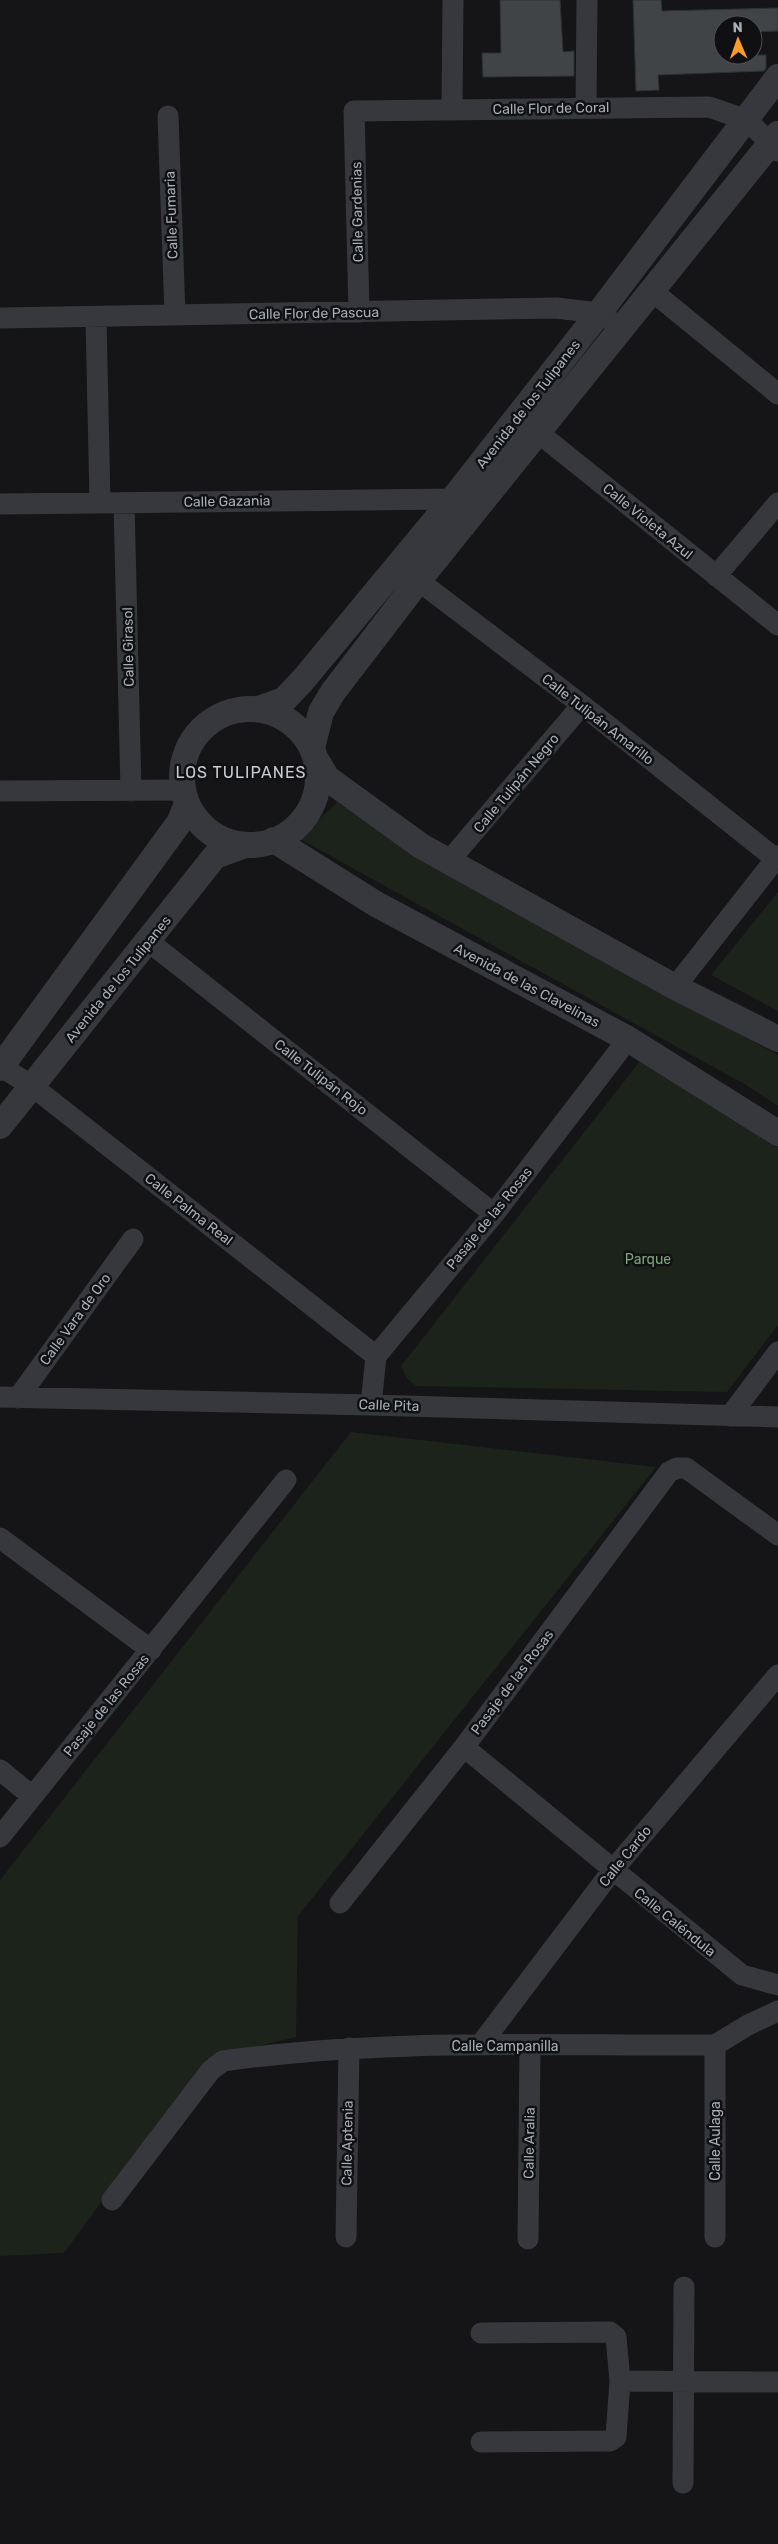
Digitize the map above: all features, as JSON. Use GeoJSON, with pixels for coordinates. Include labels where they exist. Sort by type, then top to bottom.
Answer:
{"type":"FeatureCollection","features":[{"type":"Feature","properties":{"kind":"street"},"geometry":{"type":"LineString","coordinates":[[452,109],[453,0]]}},
{"type":"Feature","properties":{"kind":"street"},"geometry":{"type":"LineString","coordinates":[[586,107],[587,0]]}},
{"type":"Feature","properties":{"kind":"street","name":"Avenida de los Tulipanes"},"geometry":{"type":"LineString","coordinates":[[258,709],[284,700],[453,499],[599,313],[778,77]]}},
{"type":"Feature","properties":{"kind":"street","name":"Calle Flor de Coral"},"geometry":{"type":"LineString","coordinates":[[354,111],[709,107],[746,120]]}},
{"type":"Feature","properties":{"kind":"street","name":"Calle Gardenias"},"geometry":{"type":"LineString","coordinates":[[354,111],[359,312]]}},
{"type":"Feature","properties":{"kind":"street","name":"Calle Fumaria"},"geometry":{"type":"LineString","coordinates":[[168,116],[174,315]]}},
{"type":"Feature","properties":{"kind":"street"},"geometry":{"type":"LineString","coordinates":[[746,120],[775,143]]}},
{"type":"Feature","properties":{"kind":"street","name":"Avenida de los Tulipanes"},"geometry":{"type":"LineString","coordinates":[[314,754],[321,712],[333,692],[418,581],[652,291],[775,143]]}},
{"type":"Feature","properties":{"kind":"street"},"geometry":{"type":"LineString","coordinates":[[652,291],[778,394]]}},
{"type":"Feature","properties":{"kind":"street","name":"Calle Flor de Pascua"},"geometry":{"type":"LineString","coordinates":[[0,318],[556,308],[599,313],[622,328]]}},
{"type":"Feature","properties":{"kind":"street"},"geometry":{"type":"LineString","coordinates":[[96,317],[100,503]]}},
{"type":"Feature","properties":{"kind":"street","name":"Calle Violeta Azul"},"geometry":{"type":"LineString","coordinates":[[518,417],[778,625]]}},
{"type":"Feature","properties":{"kind":"street","name":"Calle Gazania"},"geometry":{"type":"LineString","coordinates":[[0,504],[453,499]]}},
{"type":"Feature","properties":{"kind":"street","name":"Calle Girasol"},"geometry":{"type":"LineString","coordinates":[[124,503],[131,791]]}},
{"type":"Feature","properties":{"kind":"street"},"geometry":{"type":"LineString","coordinates":[[716,576],[778,503]]}},
{"type":"Feature","properties":{"kind":"street","name":"Calle Tulipán Amarillo"},"geometry":{"type":"LineString","coordinates":[[399,564],[418,581],[777,858]]}},
{"type":"Feature","properties":{"kind":"street","name":"Calle Tulipán Negro"},"geometry":{"type":"LineString","coordinates":[[449,861],[582,706]]}},
{"type":"Feature","properties":{"kind":"street"},"geometry":{"type":"LineString","coordinates":[[0,1067],[179,823],[185,797],[183,761],[195,735],[205,725],[223,714],[244,709],[258,709],[284,718],[305,736],[327,778],[422,846],[675,987],[778,1039]]}},
{"type":"Feature","properties":{"kind":"street"},"geometry":{"type":"LineString","coordinates":[[185,797],[204,828],[216,836],[245,845],[274,840],[299,825],[307,814],[317,788],[314,754]]}},
{"type":"Feature","properties":{"kind":"street"},"geometry":{"type":"LineString","coordinates":[[0,791],[131,791],[185,797]]}},
{"type":"Feature","properties":{"kind":"street","name":"Avenida de las Clavelinas"},"geometry":{"type":"LineString","coordinates":[[274,840],[376,904],[628,1039],[778,1133]]}},
{"type":"Feature","properties":{"kind":"street","name":"Avenida de los Tulipanes"},"geometry":{"type":"LineString","coordinates":[[0,1126],[215,856],[245,845]]}},
{"type":"Feature","properties":{"kind":"street"},"geometry":{"type":"LineString","coordinates":[[675,987],[777,858]]}},
{"type":"Feature","properties":{"kind":"street","name":"Calle Tulipán Rojo"},"geometry":{"type":"LineString","coordinates":[[148,941],[494,1214]]}},
{"type":"Feature","properties":{"kind":"street","name":"Pasaje de las Rosas"},"geometry":{"type":"LineString","coordinates":[[376,1356],[494,1214],[628,1039]]}},
{"type":"Feature","properties":{"kind":"street","name":"Calle Palma Real"},"geometry":{"type":"LineString","coordinates":[[0,1067],[32,1086],[376,1356]]}},
{"type":"Feature","properties":{"kind":"street","name":"Calle Vara de Oro"},"geometry":{"type":"LineString","coordinates":[[9,1398],[133,1240]]}},
{"type":"Feature","properties":{"kind":"street"},"geometry":{"type":"LineString","coordinates":[[730,1416],[778,1352]]}},
{"type":"Feature","properties":{"kind":"street"},"geometry":{"type":"LineString","coordinates":[[371,1405],[376,1356]]}},
{"type":"Feature","properties":{"kind":"street","name":"Calle Pita"},"geometry":{"type":"LineString","coordinates":[[9,1398],[371,1405],[778,1417]]}},
{"type":"Feature","properties":{"kind":"street","name":"Pasaje de las Rosas"},"geometry":{"type":"LineString","coordinates":[[340,1904],[464,1747],[669,1472],[677,1468],[686,1468],[778,1536]]}},
{"type":"Feature","properties":{"kind":"street","name":"Pasaje de las Rosas"},"geometry":{"type":"LineString","coordinates":[[0,1837],[286,1480]]}},
{"type":"Feature","properties":{"kind":"street"},"geometry":{"type":"LineString","coordinates":[[0,1538],[151,1650]]}},
{"type":"Feature","properties":{"kind":"street","name":"Calle Cardo"},"geometry":{"type":"LineString","coordinates":[[481,2044],[612,1871],[778,1675]]}},
{"type":"Feature","properties":{"kind":"street","name":"Calle Caléndula"},"geometry":{"type":"LineString","coordinates":[[464,1747],[612,1871],[742,1975],[778,1985]]}},
{"type":"Feature","properties":{"kind":"street"},"geometry":{"type":"LineString","coordinates":[[0,1770],[32,1796]]}},
{"type":"Feature","properties":{"kind":"street"},"geometry":{"type":"LineString","coordinates":[[715,2046],[748,2025],[778,2011]]}},
{"type":"Feature","properties":{"kind":"street","name":"Calle Campanilla"},"geometry":{"type":"LineString","coordinates":[[112,2200],[211,2070],[223,2061],[349,2048],[481,2044],[530,2046],[715,2046]]}},
{"type":"Feature","properties":{"kind":"street","name":"Calle Aralia"},"geometry":{"type":"LineString","coordinates":[[528,2239],[530,2046]]}},
{"type":"Feature","properties":{"kind":"street","name":"Calle Aulaga"},"geometry":{"type":"LineString","coordinates":[[715,2046],[715,2237]]}},
{"type":"Feature","properties":{"kind":"street","name":"Calle Aptenia"},"geometry":{"type":"LineString","coordinates":[[346,2237],[349,2048]]}},
{"type":"Feature","properties":{"kind":"street"},"geometry":{"type":"LineString","coordinates":[[683,2483],[684,2287]]}},
{"type":"Feature","properties":{"kind":"street"},"geometry":{"type":"LineString","coordinates":[[480,2332],[610,2332],[616,2337],[620,2381],[616,2437],[610,2442],[481,2442]]}},
{"type":"Feature","properties":{"kind":"street"},"geometry":{"type":"LineString","coordinates":[[620,2381],[778,2382]]}},
{"type":"Feature","properties":{"kind":"green space"},"geometry":{"type":"Polygon","coordinates":[[[335,793],[677,1000],[778,1055],[778,1106],[746,1085],[298,838],[336,804],[335,793]]]}},
{"type":"Feature","properties":{"kind":"green space"},"geometry":{"type":"Polygon","coordinates":[[[778,892],[778,1011],[711,975],[778,892]]]}},
{"type":"Feature","properties":{"kind":"green space","name":"Parque"},"geometry":{"type":"Polygon","coordinates":[[[644,1056],[778,1137],[778,1325],[727,1392],[416,1386],[407,1378],[401,1366],[644,1056]]]}},
{"type":"Feature","properties":{"kind":"green space"},"geometry":{"type":"Polygon","coordinates":[[[351,1432],[656,1467],[298,1916],[296,2037],[206,2059],[64,2253],[0,2256],[0,1880],[351,1432]]]}},
{"type":"Feature","properties":{"kind":"building"},"geometry":{"type":"Polygon","coordinates":[[[500,0],[560,0],[563,52],[574,51],[574,76],[483,77],[482,53],[501,53],[500,0]]]}},
{"type":"Feature","properties":{"kind":"building"},"geometry":{"type":"Polygon","coordinates":[[[633,0],[661,0],[662,11],[778,8],[778,31],[763,32],[763,15],[713,15],[713,65],[763,65],[763,55],[766,55],[766,68],[764,71],[658,75],[659,90],[636,91],[633,0]]]}},
{"type":"Feature","properties":{"kind":"district","name":"LOS TULIPANES"},"geometry":{"type":"Point","coordinates":[241,772]}}]}
